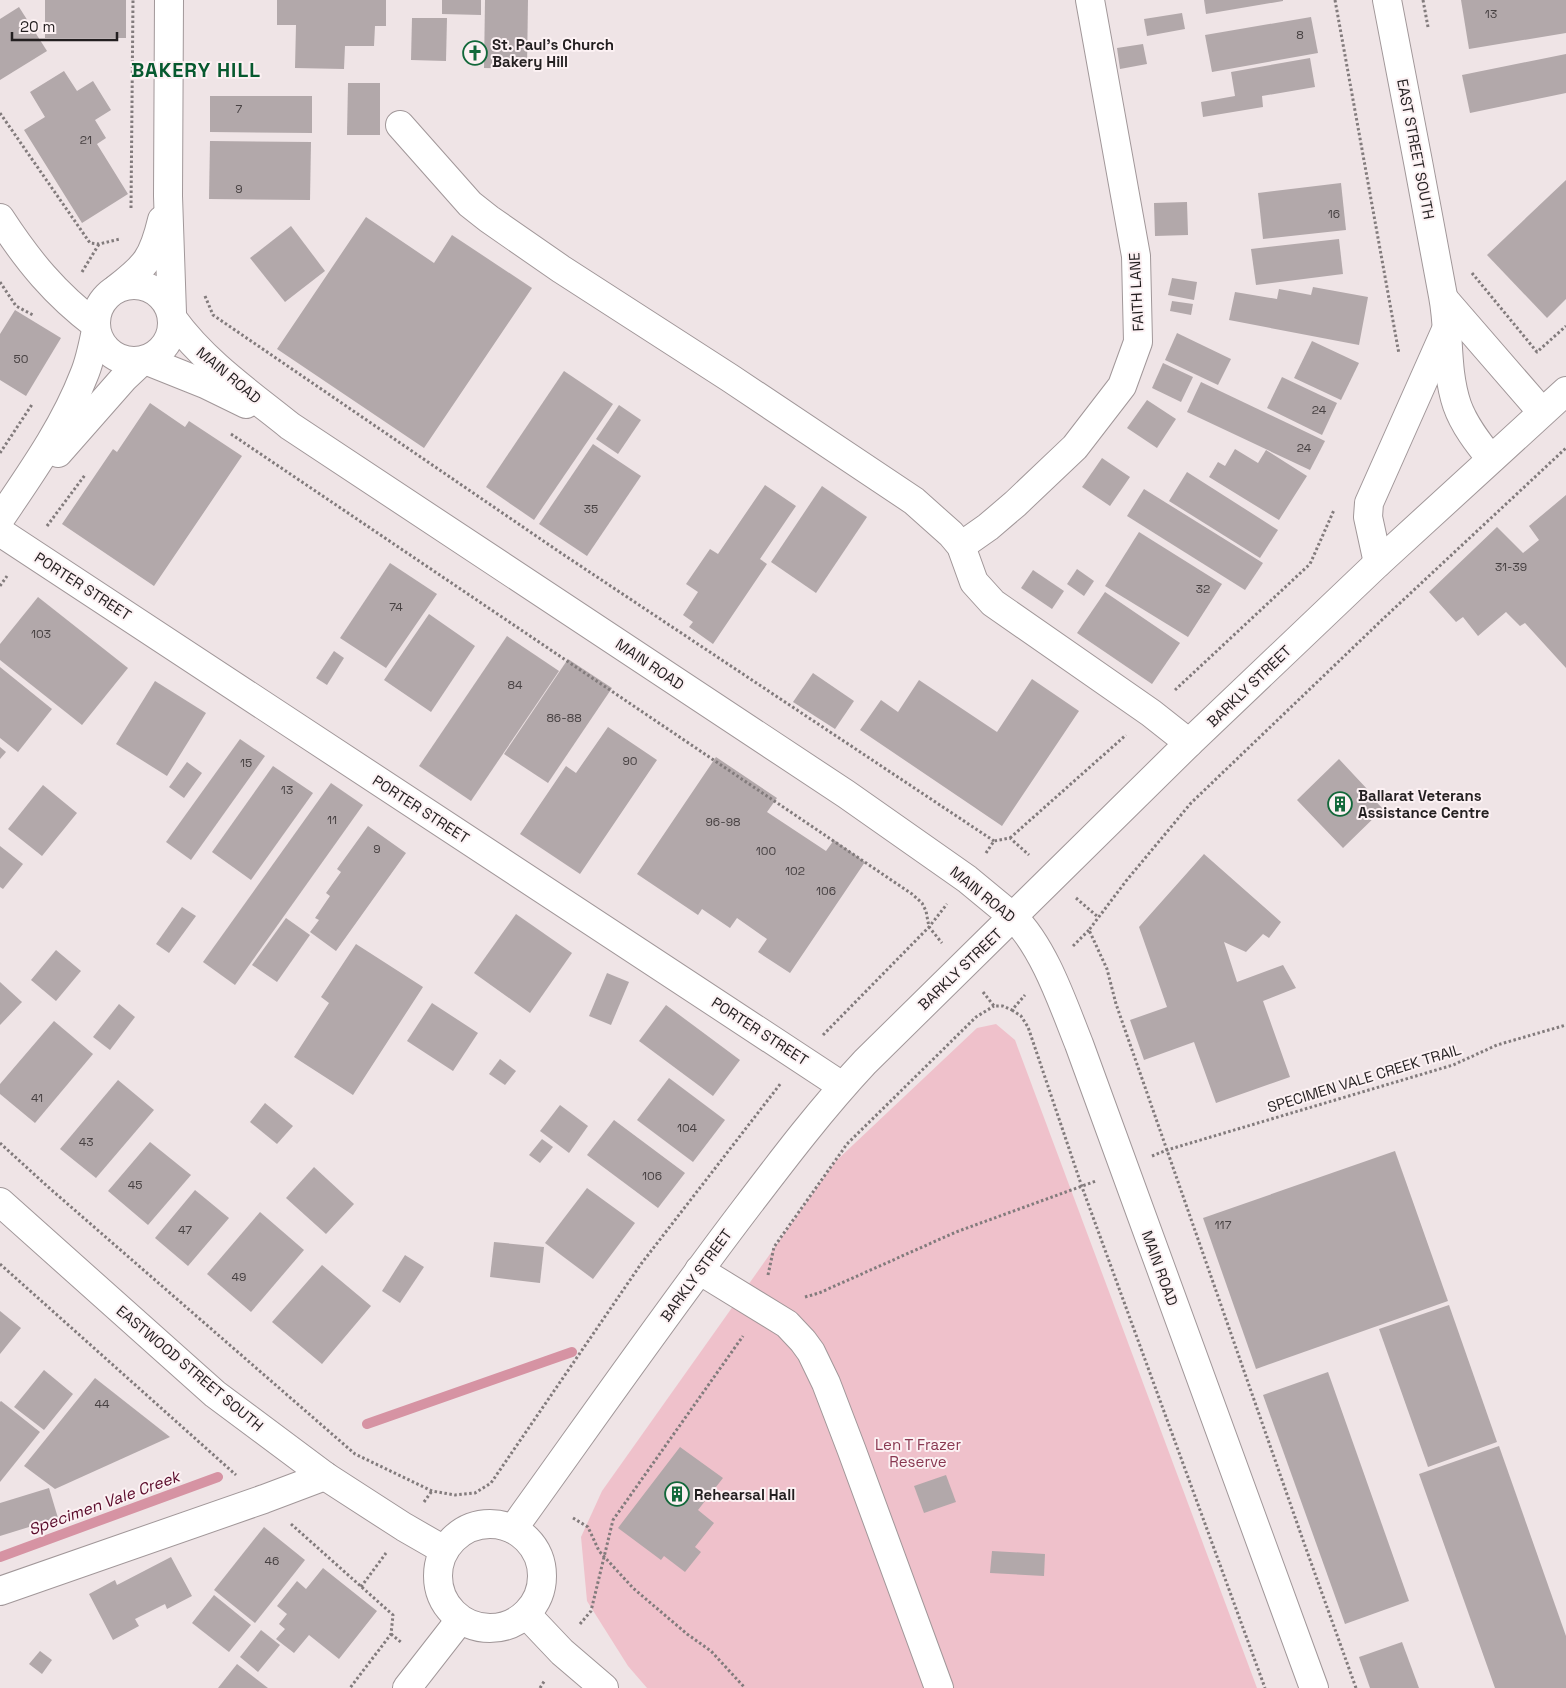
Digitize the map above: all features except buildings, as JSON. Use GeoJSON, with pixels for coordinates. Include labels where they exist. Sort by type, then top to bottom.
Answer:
{"type":"FeatureCollection","features":[{"type":"Feature","properties":{"kind":"street"},"geometry":{"type":"LineString","coordinates":[[0,520],[95,410],[143,361],[157,354],[167,345],[172,333],[168,196],[169,0]]}},
{"type":"Feature","properties":{"kind":"street","name":"FAITH LANE"},"geometry":{"type":"LineString","coordinates":[[961,546],[988,527],[1075,447],[1122,386],[1138,342],[1136,256],[1090,0]]}},
{"type":"Feature","properties":{"kind":"street","name":"EAST STREET SOUTH"},"geometry":{"type":"LineString","coordinates":[[1388,0],[1444,299],[1450,376],[1456,402],[1469,429],[1491,459]]}},
{"type":"Feature","properties":{"kind":"street"},"geometry":{"type":"LineString","coordinates":[[400,125],[470,204],[489,219],[560,269],[730,378],[914,502],[951,534],[961,546],[974,582],[993,603],[1151,714],[1189,743]]}},
{"type":"Feature","properties":{"kind":"street"},"geometry":{"type":"LineString","coordinates":[[0,520],[35,468],[61,424],[85,374],[96,328],[97,312],[103,301],[138,272],[148,260],[158,237],[168,196]]}},
{"type":"Feature","properties":{"kind":"street"},"geometry":{"type":"LineString","coordinates":[[0,218],[23,253],[51,286],[96,328],[100,342],[108,351],[123,360],[143,361]]}},
{"type":"Feature","properties":{"kind":"street"},"geometry":{"type":"LineString","coordinates":[[112,292],[125,286],[140,285],[154,290],[165,300],[172,316]]}},
{"type":"Feature","properties":{"kind":"street"},"geometry":{"type":"LineString","coordinates":[[1444,299],[1542,412]]}},
{"type":"Feature","properties":{"kind":"street","name":"MAIN ROAD"},"geometry":{"type":"LineString","coordinates":[[172,316],[186,338],[205,357],[290,426],[846,794],[967,879],[1013,917],[1030,938],[1048,971],[1079,1044],[1314,1688]]}},
{"type":"Feature","properties":{"kind":"street"},"geometry":{"type":"LineString","coordinates":[[1378,563],[1368,517],[1369,503],[1446,330]]}},
{"type":"Feature","properties":{"kind":"street","name":"MAIN ROAD"},"geometry":{"type":"LineString","coordinates":[[143,361],[205,384],[290,426]]}},
{"type":"Feature","properties":{"kind":"street","name":"BARKLY STREET"},"geometry":{"type":"LineString","coordinates":[[513,1529],[699,1270],[842,1086],[1189,743],[1378,563],[1566,390]]}},
{"type":"Feature","properties":{"kind":"street","name":"PORTER STREET"},"geometry":{"type":"LineString","coordinates":[[0,532],[842,1086]]}},
{"type":"Feature","properties":{"kind":"street","name":"EASTWOOD STREET SOUTH"},"geometry":{"type":"LineString","coordinates":[[0,1202],[215,1394],[325,1476],[404,1527],[444,1550]]}},
{"type":"Feature","properties":{"kind":"street"},"geometry":{"type":"LineString","coordinates":[[699,1270],[787,1324],[796,1332],[815,1360],[852,1451],[939,1688]]}},
{"type":"Feature","properties":{"kind":"street"},"geometry":{"type":"LineString","coordinates":[[0,1591],[325,1476]]}},
{"type":"Feature","properties":{"kind":"street"},"geometry":{"type":"LineString","coordinates":[[500,1524],[513,1529],[533,1546],[541,1562],[542,1581],[538,1599],[526,1614],[512,1625],[494,1629],[476,1628],[460,1620],[446,1606],[438,1588],[438,1568],[444,1550],[458,1534],[478,1525],[500,1524]]}},
{"type":"Feature","properties":{"kind":"street"},"geometry":{"type":"LineString","coordinates":[[526,1614],[562,1652],[604,1688]]}},
{"type":"Feature","properties":{"kind":"street"},"geometry":{"type":"LineString","coordinates":[[407,1688],[460,1620]]}},
{"type":"Feature","properties":{"kind":"path"},"geometry":{"type":"LineString","coordinates":[[131,214],[133,0]]}},
{"type":"Feature","properties":{"kind":"path"},"geometry":{"type":"LineString","coordinates":[[1335,0],[1400,355]]}},
{"type":"Feature","properties":{"kind":"path"},"geometry":{"type":"LineString","coordinates":[[1423,0],[1428,29]]}},
{"type":"Feature","properties":{"kind":"path"},"geometry":{"type":"LineString","coordinates":[[0,113],[90,243],[99,244],[117,241],[124,237]]}},
{"type":"Feature","properties":{"kind":"path"},"geometry":{"type":"LineString","coordinates":[[1468,268],[1537,352],[1566,326]]}},
{"type":"Feature","properties":{"kind":"path"},"geometry":{"type":"LineString","coordinates":[[213,315],[561,553],[994,841]]}},
{"type":"Feature","properties":{"kind":"path"},"geometry":{"type":"LineString","coordinates":[[226,431],[912,894],[922,903],[926,911],[929,927],[994,1006]]}},
{"type":"Feature","properties":{"kind":"path"},"geometry":{"type":"LineString","coordinates":[[1012,1010],[1089,930],[1191,803],[1385,617],[1566,448]]}},
{"type":"Feature","properties":{"kind":"path"},"geometry":{"type":"LineString","coordinates":[[0,1142],[47,1186],[355,1454],[432,1490],[455,1495],[475,1493],[491,1484],[641,1264],[801,1058],[929,927],[994,841],[1010,838],[1151,714],[1310,564],[1335,509]]}},
{"type":"Feature","properties":{"kind":"path"},"geometry":{"type":"LineString","coordinates":[[1010,838],[1098,917]]}},
{"type":"Feature","properties":{"kind":"path"},"geometry":{"type":"LineString","coordinates":[[1089,930],[1107,969],[1116,1004],[1356,1688]]}},
{"type":"Feature","properties":{"kind":"path"},"geometry":{"type":"LineString","coordinates":[[761,1308],[774,1248],[847,1144],[976,1017],[994,1006],[1003,1006],[1021,1016],[1028,1027],[1082,1187],[1265,1688]]}},
{"type":"Feature","properties":{"kind":"path","name":"SPECIMEN VALE CREEK TRAIL"},"geometry":{"type":"LineString","coordinates":[[1167,1150],[1453,1065],[1497,1045],[1566,1025]]}},
{"type":"Feature","properties":{"kind":"path"},"geometry":{"type":"LineString","coordinates":[[0,1264],[393,1615],[391,1634],[350,1688]]}},
{"type":"Feature","properties":{"kind":"path"},"geometry":{"type":"LineString","coordinates":[[573,1518],[588,1527],[599,1551],[633,1588],[673,1623],[711,1651],[745,1688]]}},
{"type":"Feature","properties":{"kind":"path"},"geometry":{"type":"LineString","coordinates":[[585,1616],[591,1610]]}},
{"type":"Feature","properties":{"kind":"green space","name":"Len T Frazer Reserve"},"geometry":{"type":"Polygon","coordinates":[[[996,1024],[1015,1040],[1257,1688],[647,1688],[628,1666],[587,1601],[581,1537],[602,1491],[836,1161],[977,1028],[996,1024]]]}},
{"type":"Feature","properties":{"kind":"waterway","name":"Specimen Vale Creek"},"geometry":{"type":"LineString","coordinates":[[367,1424],[572,1352]]}},
{"type":"Feature","properties":{"kind":"waterway","name":"Specimen Vale Creek"},"geometry":{"type":"LineString","coordinates":[[0,1557],[218,1477]]}},
{"type":"Feature","properties":{"kind":"place","name":"St. Paul's Church Bakery Hill"},"geometry":{"type":"Point","coordinates":[475,53]}},
{"type":"Feature","properties":{"kind":"place","name":"Ballarat Veterans Assistance Centre"},"geometry":{"type":"Point","coordinates":[1340,804]}},
{"type":"Feature","properties":{"kind":"place","name":"Rehearsal Hall"},"geometry":{"type":"Point","coordinates":[677,1494]}},
{"type":"Feature","properties":{"kind":"district","name":"BAKERY HILL"},"geometry":{"type":"Point","coordinates":[196,70]}}]}
